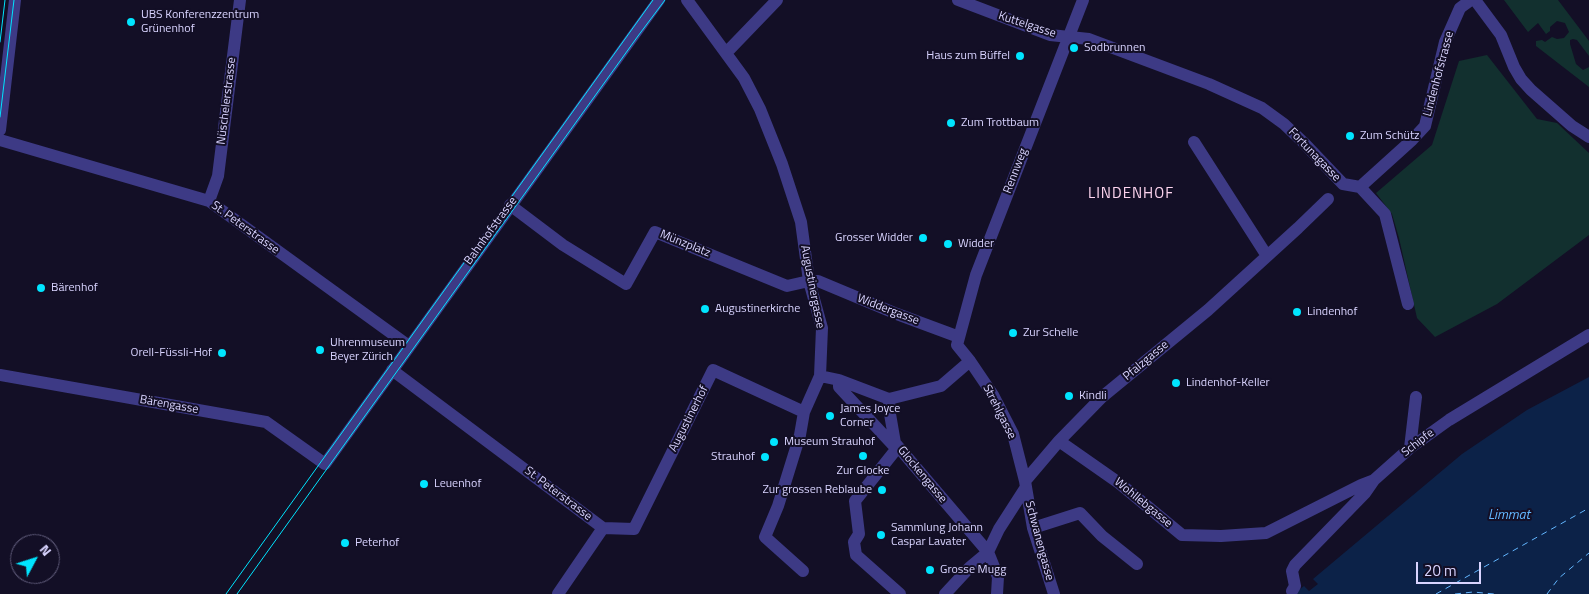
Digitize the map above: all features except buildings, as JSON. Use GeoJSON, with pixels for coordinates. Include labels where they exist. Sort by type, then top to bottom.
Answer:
{"type":"FeatureCollection","features":[{"type":"Feature","properties":{"kind":"street"},"geometry":{"type":"LineString","coordinates":[[0,130],[15,0]]}},
{"type":"Feature","properties":{"kind":"street","name":"Nüschelerstrasse"},"geometry":{"type":"LineString","coordinates":[[209,201],[218,176],[240,0]]}},
{"type":"Feature","properties":{"kind":"street","name":"Bahnhofstrasse"},"geometry":{"type":"LineString","coordinates":[[325,464],[659,0]]}},
{"type":"Feature","properties":{"kind":"street","name":"Augustinergasse"},"geometry":{"type":"LineString","coordinates":[[687,0],[744,78],[760,109],[782,164],[801,222],[813,281],[822,328],[820,376],[804,412],[800,435],[778,506],[765,537],[803,571]]}},
{"type":"Feature","properties":{"kind":"street"},"geometry":{"type":"LineString","coordinates":[[726,53],[777,0]]}},
{"type":"Feature","properties":{"kind":"street","name":"Kuttelgasse"},"geometry":{"type":"LineString","coordinates":[[958,0],[1050,35],[1068,37]]}},
{"type":"Feature","properties":{"kind":"street","name":"Rennweg"},"geometry":{"type":"LineString","coordinates":[[958,341],[976,275],[1083,0]]}},
{"type":"Feature","properties":{"kind":"street"},"geometry":{"type":"LineString","coordinates":[[1473,0],[1501,35],[1514,68],[1521,79],[1572,126],[1589,137]]}},
{"type":"Feature","properties":{"kind":"street","name":"Lindenhofstrasse"},"geometry":{"type":"LineString","coordinates":[[1360,187],[1425,126],[1445,42],[1460,8],[1473,0]]}},
{"type":"Feature","properties":{"kind":"street","name":"Fortunagasse"},"geometry":{"type":"LineString","coordinates":[[1068,37],[1089,39],[1208,84],[1262,108],[1284,124],[1303,142],[1335,192],[1360,187]]}},
{"type":"Feature","properties":{"kind":"street","name":"St. Peterstrasse"},"geometry":{"type":"LineString","coordinates":[[0,140],[209,201],[409,346]]}},
{"type":"Feature","properties":{"kind":"street"},"geometry":{"type":"LineString","coordinates":[[1194,142],[1268,256],[1335,192]]}},
{"type":"Feature","properties":{"kind":"street"},"geometry":{"type":"LineString","coordinates":[[1360,187],[1385,214],[1408,304]]}},
{"type":"Feature","properties":{"kind":"street","name":"Münzplatz"},"geometry":{"type":"LineString","coordinates":[[510,205],[563,245],[626,284],[655,232],[787,286],[813,281]]}},
{"type":"Feature","properties":{"kind":"street","name":"Pfalzgasse"},"geometry":{"type":"LineString","coordinates":[[1025,484],[1059,442],[1102,397],[1208,310],[1268,256]]}},
{"type":"Feature","properties":{"kind":"street","name":"Widdergasse"},"geometry":{"type":"LineString","coordinates":[[813,281],[958,341]]}},
{"type":"Feature","properties":{"kind":"street","name":"Schipfe"},"geometry":{"type":"LineString","coordinates":[[1292,592],[1295,586],[1292,571],[1295,565],[1365,493],[1374,480],[1410,448],[1449,420],[1589,335]]}},
{"type":"Feature","properties":{"kind":"street","name":"Strehlgasse"},"geometry":{"type":"LineString","coordinates":[[958,341],[993,395],[1013,434],[1025,484]]}},
{"type":"Feature","properties":{"kind":"street"},"geometry":{"type":"LineString","coordinates":[[820,376],[839,380],[889,399],[942,386],[970,361]]}},
{"type":"Feature","properties":{"kind":"street","name":"St. Peterstrasse"},"geometry":{"type":"LineString","coordinates":[[392,370],[603,528]]}},
{"type":"Feature","properties":{"kind":"street","name":"Augustinerhof"},"geometry":{"type":"LineString","coordinates":[[603,528],[634,529],[714,370],[804,412]]}},
{"type":"Feature","properties":{"kind":"street","name":"Bärengasse"},"geometry":{"type":"LineString","coordinates":[[0,374],[266,422],[325,464]]}},
{"type":"Feature","properties":{"kind":"street","name":"Glockengasse"},"geometry":{"type":"LineString","coordinates":[[839,380],[839,387],[893,445],[897,445]]}},
{"type":"Feature","properties":{"kind":"street"},"geometry":{"type":"LineString","coordinates":[[1410,448],[1416,397]]}},
{"type":"Feature","properties":{"kind":"street","name":"Glockengasse"},"geometry":{"type":"LineString","coordinates":[[889,399],[890,414],[897,445],[988,552]]}},
{"type":"Feature","properties":{"kind":"street","name":"Wohllebgasse"},"geometry":{"type":"LineString","coordinates":[[1059,442],[1119,483],[1182,535],[1221,536],[1266,533],[1360,485],[1374,480]]}},
{"type":"Feature","properties":{"kind":"street"},"geometry":{"type":"LineString","coordinates":[[897,445],[855,502],[859,534],[855,540],[856,555],[900,594]]}},
{"type":"Feature","properties":{"kind":"street"},"geometry":{"type":"LineString","coordinates":[[945,594],[970,567],[988,552],[998,530],[1025,484]]}},
{"type":"Feature","properties":{"kind":"street","name":"Schwanengasse"},"geometry":{"type":"LineString","coordinates":[[1025,484],[1033,528],[1054,594]]}},
{"type":"Feature","properties":{"kind":"street"},"geometry":{"type":"LineString","coordinates":[[1033,528],[1080,513],[1102,536],[1137,564]]}},
{"type":"Feature","properties":{"kind":"street"},"geometry":{"type":"LineString","coordinates":[[558,594],[603,528]]}},
{"type":"Feature","properties":{"kind":"street"},"geometry":{"type":"LineString","coordinates":[[988,552],[998,577],[997,594]]}},
{"type":"Feature","properties":{"kind":"green space"},"geometry":{"type":"Polygon","coordinates":[[[1504,0],[1558,0],[1589,41],[1589,56],[1577,40],[1570,40],[1576,64],[1583,70],[1589,67],[1589,87],[1536,46],[1536,41],[1542,40],[1545,42],[1552,37],[1557,39],[1564,38],[1569,32],[1565,23],[1557,21],[1546,34],[1538,23],[1528,32],[1504,0]]]}},
{"type":"Feature","properties":{"kind":"green space"},"geometry":{"type":"Polygon","coordinates":[[[1487,55],[1537,119],[1557,123],[1589,153],[1589,235],[1497,304],[1435,337],[1417,318],[1392,214],[1376,193],[1432,145],[1459,61],[1487,55]]]}},
{"type":"Feature","properties":{"kind":"water","name":"Limmat"},"geometry":{"type":"Polygon","coordinates":[[[1589,377],[1589,594],[1294,594],[1304,586],[1309,591],[1318,584],[1313,579],[1462,454],[1527,410],[1589,377]]]}},
{"type":"Feature","properties":{"kind":"ferry route"},"geometry":{"type":"LineString","coordinates":[[1436,594],[1589,508]]}},
{"type":"Feature","properties":{"kind":"ferry route"},"geometry":{"type":"LineString","coordinates":[[1547,594],[1559,578],[1589,553]]}},
{"type":"Feature","properties":{"kind":"ferry route"},"geometry":{"type":"LineString","coordinates":[[1455,594],[1473,592],[1494,594]]}},
{"type":"Feature","properties":{"kind":"tram line"},"geometry":{"type":"LineString","coordinates":[[0,42],[5,0]]}},
{"type":"Feature","properties":{"kind":"tram line"},"geometry":{"type":"LineString","coordinates":[[0,117],[14,0]]}},
{"type":"Feature","properties":{"kind":"tram line"},"geometry":{"type":"LineString","coordinates":[[226,594],[653,0]]}},
{"type":"Feature","properties":{"kind":"tram line"},"geometry":{"type":"LineString","coordinates":[[237,594],[665,0]]}},
{"type":"Feature","properties":{"kind":"place","name":"UBS Konferenzzentrum Grünenhof"},"geometry":{"type":"Point","coordinates":[131,22]}},
{"type":"Feature","properties":{"kind":"place","name":"Sodbrunnen"},"geometry":{"type":"Point","coordinates":[1074,48]}},
{"type":"Feature","properties":{"kind":"place","name":"Haus zum Büffel"},"geometry":{"type":"Point","coordinates":[1020,56]}},
{"type":"Feature","properties":{"kind":"place","name":"Zum Trottbaum"},"geometry":{"type":"Point","coordinates":[951,123]}},
{"type":"Feature","properties":{"kind":"place","name":"Zum Schütz"},"geometry":{"type":"Point","coordinates":[1350,136]}},
{"type":"Feature","properties":{"kind":"place","name":"Grosser Widder"},"geometry":{"type":"Point","coordinates":[923,238]}},
{"type":"Feature","properties":{"kind":"place","name":"Widder"},"geometry":{"type":"Point","coordinates":[948,244]}},
{"type":"Feature","properties":{"kind":"place","name":"Bärenhof"},"geometry":{"type":"Point","coordinates":[41,288]}},
{"type":"Feature","properties":{"kind":"place","name":"Augustinerkirche"},"geometry":{"type":"Point","coordinates":[705,309]}},
{"type":"Feature","properties":{"kind":"place","name":"Lindenhof"},"geometry":{"type":"Point","coordinates":[1297,312]}},
{"type":"Feature","properties":{"kind":"place","name":"Zur Schelle"},"geometry":{"type":"Point","coordinates":[1013,333]}},
{"type":"Feature","properties":{"kind":"place","name":"Uhrenmuseum Beyer Zürich"},"geometry":{"type":"Point","coordinates":[320,350]}},
{"type":"Feature","properties":{"kind":"place","name":"Orell-Füssli-Hof"},"geometry":{"type":"Point","coordinates":[222,353]}},
{"type":"Feature","properties":{"kind":"place","name":"Lindenhof-Keller"},"geometry":{"type":"Point","coordinates":[1176,383]}},
{"type":"Feature","properties":{"kind":"place","name":"Kindli"},"geometry":{"type":"Point","coordinates":[1069,396]}},
{"type":"Feature","properties":{"kind":"place","name":"James Joyce Corner"},"geometry":{"type":"Point","coordinates":[830,416]}},
{"type":"Feature","properties":{"kind":"place","name":"Museum Strauhof"},"geometry":{"type":"Point","coordinates":[774,442]}},
{"type":"Feature","properties":{"kind":"place","name":"Zur Glocke"},"geometry":{"type":"Point","coordinates":[863,456]}},
{"type":"Feature","properties":{"kind":"place","name":"Strauhof"},"geometry":{"type":"Point","coordinates":[765,457]}},
{"type":"Feature","properties":{"kind":"place","name":"Leuenhof"},"geometry":{"type":"Point","coordinates":[424,484]}},
{"type":"Feature","properties":{"kind":"place","name":"Zur grossen Reblaube"},"geometry":{"type":"Point","coordinates":[882,490]}},
{"type":"Feature","properties":{"kind":"place","name":"Sammlung Johann Caspar Lavater"},"geometry":{"type":"Point","coordinates":[881,535]}},
{"type":"Feature","properties":{"kind":"place","name":"Peterhof"},"geometry":{"type":"Point","coordinates":[345,543]}},
{"type":"Feature","properties":{"kind":"place","name":"Grosse Mugg"},"geometry":{"type":"Point","coordinates":[930,570]}},
{"type":"Feature","properties":{"kind":"district","name":"LINDENHOF"},"geometry":{"type":"Point","coordinates":[1131,194]}}]}
